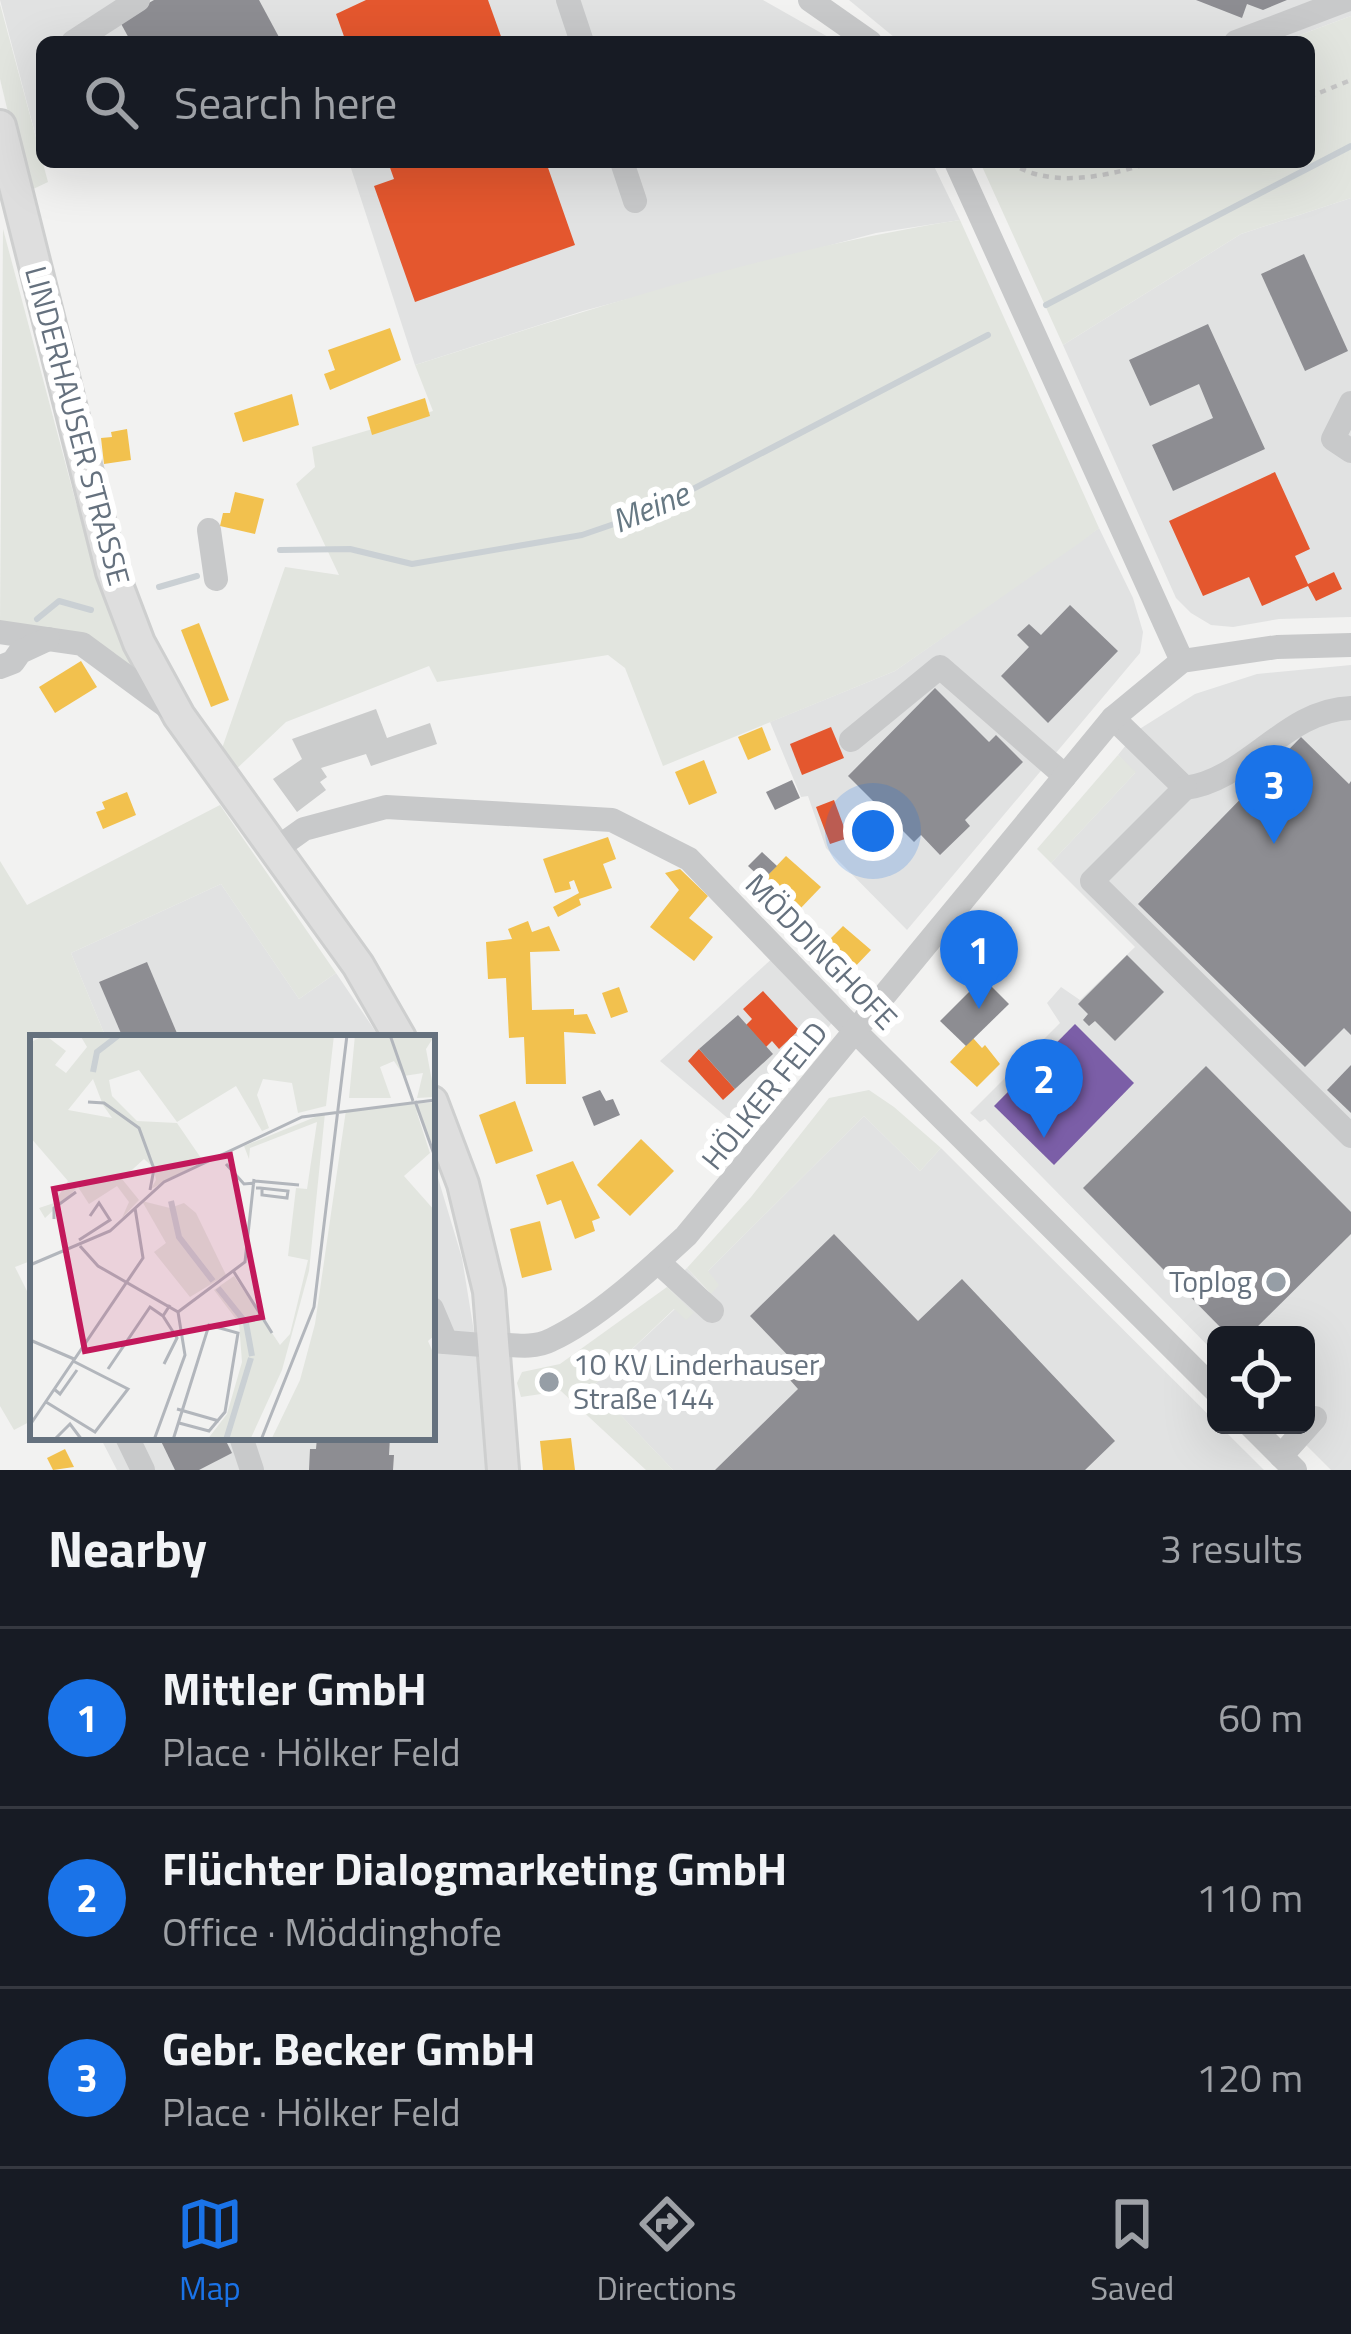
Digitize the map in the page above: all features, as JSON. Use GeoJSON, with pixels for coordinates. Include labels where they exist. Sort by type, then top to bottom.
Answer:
{"type":"FeatureCollection","features":[{"type":"Feature","properties":{"kind":"main road","name":"LINDERHAUSER STRASSE"},"geometry":{"type":"LineString","coordinates":[[0,126],[112,572],[139,643],[179,716],[358,965],[398,1035]]}},
{"type":"Feature","properties":{"kind":"main road"},"geometry":{"type":"LineString","coordinates":[[435,1111],[477,1234],[495,1345],[503,1470]]}},
{"type":"Feature","properties":{"kind":"street"},"geometry":{"type":"LineString","coordinates":[[82,36],[138,0]]}},
{"type":"Feature","properties":{"kind":"street"},"geometry":{"type":"LineString","coordinates":[[568,0],[580,36]]}},
{"type":"Feature","properties":{"kind":"street"},"geometry":{"type":"LineString","coordinates":[[810,0],[840,7],[866,36]]}},
{"type":"Feature","properties":{"kind":"street"},"geometry":{"type":"LineString","coordinates":[[1252,36],[1346,0]]}},
{"type":"Feature","properties":{"kind":"street"},"geometry":{"type":"LineString","coordinates":[[624,168],[635,201]]}},
{"type":"Feature","properties":{"kind":"street"},"geometry":{"type":"LineString","coordinates":[[959,168],[1182,661],[1277,646],[1351,645]]}},
{"type":"Feature","properties":{"kind":"street"},"geometry":{"type":"LineString","coordinates":[[1351,403],[1333,439],[1351,451]]}},
{"type":"Feature","properties":{"kind":"street"},"geometry":{"type":"LineString","coordinates":[[209,530],[216,579]]}},
{"type":"Feature","properties":{"kind":"street","name":"LINDERHAUSER STRASSE"},"geometry":{"type":"LineString","coordinates":[[5,650],[53,638],[82,644],[179,716]]}},
{"type":"Feature","properties":{"kind":"street","name":"HÖLKER FELD"},"geometry":{"type":"LineString","coordinates":[[439,1342],[526,1347],[551,1340],[658,1262],[718,1201],[1113,718],[1182,661]]}},
{"type":"Feature","properties":{"kind":"street"},"geometry":{"type":"LineString","coordinates":[[850,740],[940,667],[1065,776]]}},
{"type":"Feature","properties":{"kind":"street"},"geometry":{"type":"LineString","coordinates":[[1351,708],[1311,715],[1210,785],[1185,788],[1092,880],[1351,1136]]}},
{"type":"Feature","properties":{"kind":"street"},"geometry":{"type":"LineString","coordinates":[[1113,718],[1185,788]]}},
{"type":"Feature","properties":{"kind":"street","name":"MÖDDINGHOFE"},"geometry":{"type":"LineString","coordinates":[[276,849],[304,830],[386,807],[612,820],[688,859],[1207,1382]]}},
{"type":"Feature","properties":{"kind":"street"},"geometry":{"type":"LineString","coordinates":[[658,1262],[712,1311]]}},
{"type":"Feature","properties":{"kind":"street"},"geometry":{"type":"LineString","coordinates":[[1259,1434],[1288,1463],[1305,1434]]}},
{"type":"Feature","properties":{"kind":"street"},"geometry":{"type":"LineString","coordinates":[[128,1440],[143,1470]]}},
{"type":"Feature","properties":{"kind":"street"},"geometry":{"type":"LineString","coordinates":[[242,1440],[252,1470]]}},
{"type":"Feature","properties":{"kind":"path"},"geometry":{"type":"LineString","coordinates":[[1315,95],[1351,80]]}},
{"type":"Feature","properties":{"kind":"path"},"geometry":{"type":"LineString","coordinates":[[1028,168],[1054,177],[1086,178],[1127,168]]}},
{"type":"Feature","properties":{"kind":"shaded area"},"geometry":{"type":"Polygon","coordinates":[[[0,0],[763,0],[826,36],[36,36],[36,137],[0,0]]]}},
{"type":"Feature","properties":{"kind":"shaded area"},"geometry":{"type":"Polygon","coordinates":[[[849,0],[1351,0],[1351,16],[1297,36],[893,36],[849,0]]]}},
{"type":"Feature","properties":{"kind":"shaded area"},"geometry":{"type":"Polygon","coordinates":[[[0,4],[36,138],[36,168],[44,168],[48,182],[27,192],[0,79],[0,4]]]}},
{"type":"Feature","properties":{"kind":"shaded area"},"geometry":{"type":"Polygon","coordinates":[[[1351,16],[1351,198],[1241,234],[1063,345],[983,168],[1315,168],[1315,36],[1297,36],[1351,16]]]}},
{"type":"Feature","properties":{"kind":"shaded area"},"geometry":{"type":"Polygon","coordinates":[[[351,168],[935,168],[960,220],[876,233],[583,311],[415,365],[351,168]]]}},
{"type":"Feature","properties":{"kind":"shaded area"},"geometry":{"type":"Polygon","coordinates":[[[1351,198],[1351,617],[1211,625],[1176,598],[1063,345],[1241,234],[1351,198]]]}},
{"type":"Feature","properties":{"kind":"shaded area"},"geometry":{"type":"Polygon","coordinates":[[[960,220],[1099,528],[1081,542],[895,671],[663,766],[625,668],[608,655],[437,682],[429,666],[286,722],[230,775],[219,757],[285,567],[339,575],[296,484],[315,467],[312,447],[433,411],[415,365],[753,264],[960,220]]]}},
{"type":"Feature","properties":{"kind":"shaded area"},"geometry":{"type":"Polygon","coordinates":[[[3,229],[76,503],[151,688],[116,654],[0,622],[3,229]]]}},
{"type":"Feature","properties":{"kind":"shaded area"},"geometry":{"type":"Polygon","coordinates":[[[1099,528],[1133,598],[1143,632],[1140,653],[907,930],[826,848],[808,796],[801,797],[770,722],[895,671],[1099,528]]]}},
{"type":"Feature","properties":{"kind":"shaded area"},"geometry":{"type":"Polygon","coordinates":[[[1351,665],[1351,1470],[1331,1470],[1295,1434],[1315,1434],[1315,1326],[1207,1326],[1207,1345],[985,1119],[980,1122],[970,1113],[1060,1023],[1047,1003],[1061,987],[1080,1000],[1135,947],[1051,863],[1135,773],[1118,755],[1138,730],[1195,694],[1257,674],[1351,665]]]}},
{"type":"Feature","properties":{"kind":"shaded area"},"geometry":{"type":"Polygon","coordinates":[[[1118,755],[1136,772],[1051,863],[1037,849],[1118,755]]]}},
{"type":"Feature","properties":{"kind":"shaded area"},"geometry":{"type":"Polygon","coordinates":[[[220,805],[336,973],[299,999],[221,884],[71,953],[105,1035],[30,1035],[30,1261],[15,1267],[30,1297],[30,1422],[14,1430],[0,1406],[0,861],[27,905],[220,805]]]}},
{"type":"Feature","properties":{"kind":"shaded area"},"geometry":{"type":"Polygon","coordinates":[[[221,884],[299,999],[336,973],[378,1035],[105,1035],[71,953],[221,884]]]}},
{"type":"Feature","properties":{"kind":"shaded area"},"geometry":{"type":"Polygon","coordinates":[[[775,956],[835,1019],[743,1131],[660,1061],[775,956]]]}},
{"type":"Feature","properties":{"kind":"shaded area"},"geometry":{"type":"Polygon","coordinates":[[[869,1090],[941,1148],[920,1171],[864,1116],[708,1271],[719,1285],[711,1294],[687,1268],[751,1197],[829,1098],[869,1090]]]}},
{"type":"Feature","properties":{"kind":"shaded area"},"geometry":{"type":"Polygon","coordinates":[[[864,1116],[920,1171],[941,1148],[1207,1413],[1207,1434],[1228,1434],[1264,1470],[673,1470],[593,1386],[675,1309],[693,1313],[667,1287],[687,1268],[710,1294],[707,1272],[864,1116]]]}},
{"type":"Feature","properties":{"kind":"shaded area"},"geometry":{"type":"Polygon","coordinates":[[[435,1168],[462,1258],[488,1470],[117,1470],[102,1440],[435,1440],[435,1168]]]}},
{"type":"Feature","properties":{"kind":"shaded area"},"geometry":{"type":"Polygon","coordinates":[[[667,1287],[694,1313],[686,1320],[674,1309],[593,1386],[673,1470],[646,1470],[561,1391],[521,1397],[517,1383],[522,1372],[560,1364],[667,1287]]]}},
{"type":"Feature","properties":{"kind":"building: Homes"},"geometry":{"type":"Polygon","coordinates":[[[390,328],[401,360],[330,390],[324,374],[335,370],[328,350],[390,328]]]}},
{"type":"Feature","properties":{"kind":"building: Homes"},"geometry":{"type":"Polygon","coordinates":[[[292,394],[299,425],[243,442],[234,413],[292,394]]]}},
{"type":"Feature","properties":{"kind":"building: Homes"},"geometry":{"type":"Polygon","coordinates":[[[425,398],[430,416],[372,435],[367,417],[425,398]]]}},
{"type":"Feature","properties":{"kind":"building: Homes"},"geometry":{"type":"Polygon","coordinates":[[[127,429],[131,460],[104,464],[101,438],[127,429]]]}},
{"type":"Feature","properties":{"kind":"building: Homes"},"geometry":{"type":"Polygon","coordinates":[[[235,492],[264,499],[255,534],[220,526],[223,513],[230,513],[235,492]]]}},
{"type":"Feature","properties":{"kind":"building: Homes"},"geometry":{"type":"Polygon","coordinates":[[[199,623],[229,700],[211,707],[181,630],[199,623]]]}},
{"type":"Feature","properties":{"kind":"building: Homes"},"geometry":{"type":"Polygon","coordinates":[[[81,661],[97,687],[55,713],[39,687],[81,661]]]}},
{"type":"Feature","properties":{"kind":"building: Homes"},"geometry":{"type":"Polygon","coordinates":[[[762,727],[771,750],[748,760],[738,737],[762,727]]]}},
{"type":"Feature","properties":{"kind":"building: Homes"},"geometry":{"type":"Polygon","coordinates":[[[704,760],[717,793],[689,805],[675,772],[704,760]]]}},
{"type":"Feature","properties":{"kind":"building: Homes"},"geometry":{"type":"Polygon","coordinates":[[[127,792],[136,815],[103,829],[96,812],[105,809],[102,802],[127,792]]]}},
{"type":"Feature","properties":{"kind":"building: Homes"},"geometry":{"type":"Polygon","coordinates":[[[608,837],[616,859],[603,864],[612,888],[579,899],[581,905],[558,917],[553,907],[579,893],[574,880],[569,882],[571,889],[555,893],[543,859],[608,837]]]}},
{"type":"Feature","properties":{"kind":"building: Homes"},"geometry":{"type":"Polygon","coordinates":[[[786,856],[821,887],[797,912],[763,880],[786,856]]]}},
{"type":"Feature","properties":{"kind":"building: Homes"},"geometry":{"type":"Polygon","coordinates":[[[680,869],[708,896],[689,918],[713,937],[694,961],[650,927],[679,890],[665,873],[680,869]]]}},
{"type":"Feature","properties":{"kind":"building: Homes"},"geometry":{"type":"Polygon","coordinates":[[[528,921],[532,932],[549,926],[560,951],[530,952],[532,1010],[574,1009],[574,1015],[587,1014],[596,1034],[564,1032],[566,1084],[526,1084],[524,1037],[509,1038],[506,978],[488,979],[486,942],[512,939],[508,929],[528,921]]]}},
{"type":"Feature","properties":{"kind":"building: Homes"},"geometry":{"type":"Polygon","coordinates":[[[843,926],[871,950],[850,972],[829,951],[835,946],[829,940],[843,926]]]}},
{"type":"Feature","properties":{"kind":"building: Homes"},"geometry":{"type":"Polygon","coordinates":[[[619,987],[628,1012],[611,1018],[602,993],[619,987]]]}},
{"type":"Feature","properties":{"kind":"building: Homes"},"geometry":{"type":"Polygon","coordinates":[[[973,1038],[1000,1064],[977,1087],[950,1062],[973,1038]]]}},
{"type":"Feature","properties":{"kind":"building: Homes"},"geometry":{"type":"Polygon","coordinates":[[[515,1101],[533,1151],[496,1164],[479,1115],[515,1101]]]}},
{"type":"Feature","properties":{"kind":"building: Homes"},"geometry":{"type":"Polygon","coordinates":[[[641,1139],[674,1171],[630,1216],[597,1185],[641,1139]]]}},
{"type":"Feature","properties":{"kind":"building: Homes"},"geometry":{"type":"Polygon","coordinates":[[[573,1161],[600,1218],[592,1221],[595,1231],[575,1239],[561,1200],[547,1205],[536,1175],[573,1161]]]}},
{"type":"Feature","properties":{"kind":"building: Homes"},"geometry":{"type":"Polygon","coordinates":[[[540,1221],[552,1270],[522,1278],[510,1229],[540,1221]]]}},
{"type":"Feature","properties":{"kind":"building: Homes"},"geometry":{"type":"Polygon","coordinates":[[[571,1438],[575,1470],[543,1470],[540,1441],[571,1438]]]}},
{"type":"Feature","properties":{"kind":"building: Homes"},"geometry":{"type":"Polygon","coordinates":[[[65,1449],[74,1467],[53,1470],[47,1458],[65,1449]]]}},
{"type":"Feature","properties":{"kind":"building: Shops"},"geometry":{"type":"Polygon","coordinates":[[[366,0],[488,0],[501,36],[344,36],[336,14],[366,0]]]}},
{"type":"Feature","properties":{"kind":"building: Shops"},"geometry":{"type":"Polygon","coordinates":[[[390,168],[548,168],[575,245],[415,302],[374,186],[394,179],[390,168]]]}},
{"type":"Feature","properties":{"kind":"building: Shops"},"geometry":{"type":"Polygon","coordinates":[[[1275,472],[1310,549],[1295,556],[1308,584],[1334,572],[1342,589],[1316,601],[1308,586],[1262,606],[1249,577],[1203,596],[1169,521],[1275,472]]]}},
{"type":"Feature","properties":{"kind":"building: Shops"},"geometry":{"type":"Polygon","coordinates":[[[831,727],[844,758],[802,775],[790,744],[831,727]]]}},
{"type":"Feature","properties":{"kind":"building: Shops"},"geometry":{"type":"Polygon","coordinates":[[[834,800],[848,838],[830,844],[816,807],[834,800]]]}},
{"type":"Feature","properties":{"kind":"building: Shops"},"geometry":{"type":"Polygon","coordinates":[[[763,991],[799,1030],[779,1049],[772,1041],[766,1047],[746,1025],[752,1019],[743,1009],[763,991]]]}},
{"type":"Feature","properties":{"kind":"building: Shops"},"geometry":{"type":"Polygon","coordinates":[[[699,1049],[735,1089],[723,1100],[688,1061],[699,1049]]]}},
{"type":"Feature","properties":{"kind":"building: Offices"},"geometry":{"type":"Polygon","coordinates":[[[1075,1024],[1134,1083],[1054,1165],[994,1106],[1075,1024]]]}},
{"type":"Feature","properties":{"kind":"building: Industry"},"geometry":{"type":"Polygon","coordinates":[[[154,0],[259,0],[278,36],[128,36],[119,20],[154,0]]]}},
{"type":"Feature","properties":{"kind":"building: Industry"},"geometry":{"type":"Polygon","coordinates":[[[1196,0],[1287,0],[1263,10],[1247,4],[1242,18],[1196,0]]]}},
{"type":"Feature","properties":{"kind":"building: Industry"},"geometry":{"type":"Polygon","coordinates":[[[1304,254],[1348,351],[1305,371],[1261,274],[1304,254]]]}},
{"type":"Feature","properties":{"kind":"building: Industry"},"geometry":{"type":"Polygon","coordinates":[[[1208,324],[1265,449],[1173,491],[1152,445],[1213,418],[1199,384],[1150,406],[1129,360],[1208,324]]]}},
{"type":"Feature","properties":{"kind":"building: Industry"},"geometry":{"type":"Polygon","coordinates":[[[1070,605],[1118,651],[1048,723],[1001,676],[1029,647],[1017,635],[1029,624],[1041,635],[1070,605]]]}},
{"type":"Feature","properties":{"kind":"building: Industry"},"geometry":{"type":"Polygon","coordinates":[[[935,688],[989,742],[996,735],[1023,762],[965,820],[970,826],[940,855],[921,835],[914,842],[848,776],[935,688]]]}},
{"type":"Feature","properties":{"kind":"building: Industry"},"geometry":{"type":"Polygon","coordinates":[[[1301,737],[1349,784],[1351,781],[1351,1035],[1344,1028],[1305,1067],[1138,904],[1301,737]]]}},
{"type":"Feature","properties":{"kind":"building: Industry"},"geometry":{"type":"Polygon","coordinates":[[[792,780],[800,798],[775,810],[766,792],[792,780]]]}},
{"type":"Feature","properties":{"kind":"building: Industry"},"geometry":{"type":"Polygon","coordinates":[[[762,852],[777,866],[763,880],[748,866],[762,852]]]}},
{"type":"Feature","properties":{"kind":"building: Industry"},"geometry":{"type":"Polygon","coordinates":[[[1127,955],[1164,992],[1115,1041],[1095,1021],[1089,1026],[1083,1020],[1088,1014],[1078,1004],[1127,955]]]}},
{"type":"Feature","properties":{"kind":"building: Industry"},"geometry":{"type":"Polygon","coordinates":[[[147,962],[178,1035],[122,1035],[99,982],[147,962]]]}},
{"type":"Feature","properties":{"kind":"building: Industry"},"geometry":{"type":"Polygon","coordinates":[[[983,978],[1009,1004],[966,1046],[940,1021],[983,978]]]}},
{"type":"Feature","properties":{"kind":"building: Industry"},"geometry":{"type":"Polygon","coordinates":[[[738,1015],[773,1054],[735,1089],[699,1049],[738,1015]]]}},
{"type":"Feature","properties":{"kind":"building: Industry"},"geometry":{"type":"Polygon","coordinates":[[[1351,1065],[1351,1113],[1327,1090],[1351,1065]]]}},
{"type":"Feature","properties":{"kind":"building: Industry"},"geometry":{"type":"Polygon","coordinates":[[[1206,1066],[1351,1212],[1351,1234],[1258,1326],[1219,1326],[1083,1188],[1206,1066]]]}},
{"type":"Feature","properties":{"kind":"building: Industry"},"geometry":{"type":"Polygon","coordinates":[[[600,1090],[606,1101],[613,1099],[620,1115],[594,1126],[582,1097],[600,1090]]]}},
{"type":"Feature","properties":{"kind":"building: Industry"},"geometry":{"type":"Polygon","coordinates":[[[834,1234],[918,1321],[962,1279],[1115,1441],[1085,1470],[715,1470],[798,1389],[790,1380],[801,1369],[750,1316],[834,1234]]]}},
{"type":"Feature","properties":{"kind":"building: Industry"},"geometry":{"type":"Polygon","coordinates":[[[160,1440],[226,1440],[232,1453],[199,1470],[175,1470],[160,1440]]]}},
{"type":"Feature","properties":{"kind":"building: Industry"},"geometry":{"type":"Polygon","coordinates":[[[317,1440],[390,1440],[393,1470],[309,1470],[310,1449],[316,1449],[317,1440]]]}},
{"type":"Feature","properties":{"kind":"building: Other"},"geometry":{"type":"Polygon","coordinates":[[[376,709],[387,738],[430,723],[437,744],[371,766],[366,754],[321,768],[327,777],[320,782],[326,790],[297,812],[273,779],[302,759],[292,739],[376,709]]]}},
{"type":"Feature","properties":{"kind":"waterway","name":"Meine"},"geometry":{"type":"LineString","coordinates":[[1315,165],[1351,146]]}},
{"type":"Feature","properties":{"kind":"waterway","name":"Meine"},"geometry":{"type":"LineString","coordinates":[[1046,305],[1309,168]]}},
{"type":"Feature","properties":{"kind":"waterway","name":"Meine"},"geometry":{"type":"LineString","coordinates":[[280,550],[350,549],[412,564],[582,535],[649,512],[988,335]]}},
{"type":"Feature","properties":{"kind":"waterway","name":"Meine"},"geometry":{"type":"LineString","coordinates":[[159,587],[197,576]]}},
{"type":"Feature","properties":{"kind":"waterway","name":"Meine"},"geometry":{"type":"LineString","coordinates":[[37,619],[59,601],[91,610]]}},
{"type":"Feature","properties":{"kind":"place","name":"Gebr. Becker GmbH"},"geometry":{"type":"Point","coordinates":[1274,844]}},
{"type":"Feature","properties":{"kind":"place","name":"Mittler GmbH"},"geometry":{"type":"Point","coordinates":[979,1009]}},
{"type":"Feature","properties":{"kind":"place","name":"Flüchter Dialogmarketing GmbH"},"geometry":{"type":"Point","coordinates":[1044,1138]}},
{"type":"Feature","properties":{"kind":"place","name":"Toplog"},"geometry":{"type":"Point","coordinates":[1276,1282]}},
{"type":"Feature","properties":{"kind":"place","name":"10 KV Linderhauser Straße 144"},"geometry":{"type":"Point","coordinates":[549,1382]}}]}
